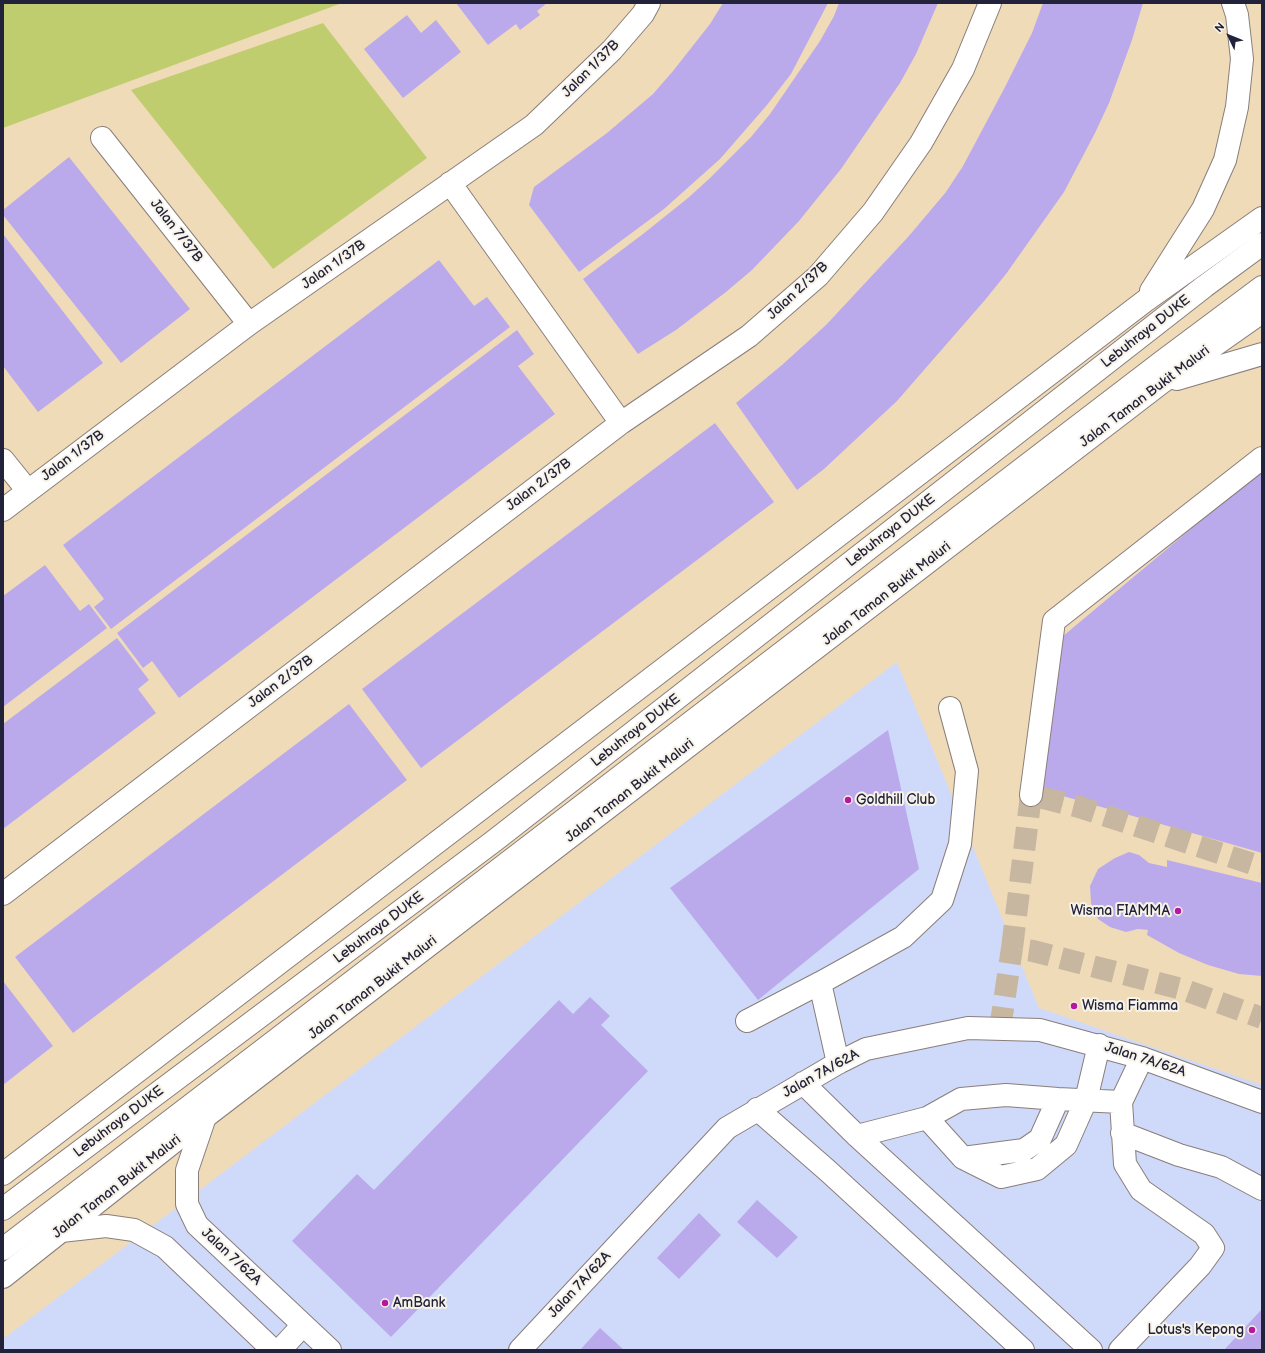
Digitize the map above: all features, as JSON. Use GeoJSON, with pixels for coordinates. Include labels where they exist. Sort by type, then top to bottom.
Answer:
{"type":"FeatureCollection","features":[{"type":"Feature","properties":{"kind":"main road","name":"Jalan 1/37B"},"geometry":{"type":"LineString","coordinates":[[3,510],[249,324],[534,125],[612,50],[642,14],[649,3]]}},
{"type":"Feature","properties":{"kind":"main road","name":"Jalan 2/37B"},"geometry":{"type":"LineString","coordinates":[[3,894],[621,422],[749,336],[818,276],[873,212],[921,143],[963,69],[990,3]]}},
{"type":"Feature","properties":{"kind":"main road"},"geometry":{"type":"LineString","coordinates":[[1145,301],[1203,208],[1225,160],[1237,107],[1242,59],[1237,15],[1233,3]]}},
{"type":"Feature","properties":{"kind":"main road","name":"Jalan 7/37B"},"geometry":{"type":"LineString","coordinates":[[102,138],[249,324]]}},
{"type":"Feature","properties":{"kind":"main road"},"geometry":{"type":"LineString","coordinates":[[450,183],[621,422]]}},
{"type":"Feature","properties":{"kind":"main road"},"geometry":{"type":"LineString","coordinates":[[3,1174],[1145,301],[1262,218]]}},
{"type":"Feature","properties":{"kind":"main road","name":"Lebuhraya DUKE"},"geometry":{"type":"LineString","coordinates":[[3,1209],[494,841],[1186,300],[1262,244]]}},
{"type":"Feature","properties":{"kind":"main road","name":"Lebuhraya DUKE"},"geometry":{"type":"LineString","coordinates":[[3,1249],[1163,360],[1262,286]]}},
{"type":"Feature","properties":{"kind":"main road","name":"Jalan Taman Bukit Maluri"},"geometry":{"type":"LineString","coordinates":[[3,1277],[205,1117],[1161,383],[1262,312]]}},
{"type":"Feature","properties":{"kind":"main road"},"geometry":{"type":"LineString","coordinates":[[1161,383],[1262,354]]}},
{"type":"Feature","properties":{"kind":"main road"},"geometry":{"type":"LineString","coordinates":[[1031,795],[1054,621],[1262,458]]}},
{"type":"Feature","properties":{"kind":"main road"},"geometry":{"type":"LineString","coordinates":[[3,460],[28,491]]}},
{"type":"Feature","properties":{"kind":"main road"},"geometry":{"type":"LineString","coordinates":[[747,1021],[903,938],[942,900],[960,844],[967,771],[950,708]]}},
{"type":"Feature","properties":{"kind":"main road"},"geometry":{"type":"LineString","coordinates":[[820,983],[838,1063]]}},
{"type":"Feature","properties":{"kind":"main road","name":"Jalan 7A/62A"},"geometry":{"type":"LineString","coordinates":[[520,1350],[727,1128],[838,1063],[866,1049],[968,1028],[1040,1030],[1142,1058],[1262,1102]]}},
{"type":"Feature","properties":{"kind":"main road"},"geometry":{"type":"LineString","coordinates":[[927,1118],[963,1158],[1001,1177],[1037,1169],[1066,1145],[1086,1100],[1099,1045]]}},
{"type":"Feature","properties":{"kind":"main road"},"geometry":{"type":"LineString","coordinates":[[1120,1350],[1200,1266],[1213,1248],[1204,1234],[1141,1190],[1125,1164],[1121,1102],[1142,1058]]}},
{"type":"Feature","properties":{"kind":"main road"},"geometry":{"type":"LineString","coordinates":[[803,1083],[857,1136],[1091,1350]]}},
{"type":"Feature","properties":{"kind":"main road"},"geometry":{"type":"LineString","coordinates":[[857,1136],[927,1118],[961,1099],[1006,1095],[1121,1102]]}},
{"type":"Feature","properties":{"kind":"main road"},"geometry":{"type":"LineString","coordinates":[[963,1158],[1024,1150],[1040,1139],[1058,1099]]}},
{"type":"Feature","properties":{"kind":"main road"},"geometry":{"type":"LineString","coordinates":[[758,1109],[828,1171],[1023,1350]]}},
{"type":"Feature","properties":{"kind":"main road","name":"Jalan 7/62A"},"geometry":{"type":"LineString","coordinates":[[205,1117],[187,1170],[187,1204],[197,1225],[330,1350]]}},
{"type":"Feature","properties":{"kind":"main road"},"geometry":{"type":"LineString","coordinates":[[1122,1133],[1179,1155],[1221,1167],[1262,1189]]}},
{"type":"Feature","properties":{"kind":"main road"},"geometry":{"type":"LineString","coordinates":[[61,1232],[106,1226],[134,1230],[164,1246],[273,1350]]}},
{"type":"Feature","properties":{"kind":"main road"},"geometry":{"type":"LineString","coordinates":[[280,1350],[303,1325]]}},
{"type":"Feature","properties":{"kind":"shaded area"},"geometry":{"type":"Polygon","coordinates":[[[897,662],[1039,1008],[1262,1085],[1262,1350],[3,1350],[3,1339],[897,662]]]}},
{"type":"Feature","properties":{"kind":"green space"},"geometry":{"type":"Polygon","coordinates":[[[3,3],[342,3],[3,128],[3,3]]]}},
{"type":"Feature","properties":{"kind":"green space"},"geometry":{"type":"Polygon","coordinates":[[[323,23],[427,158],[273,269],[131,90],[323,23]]]}},
{"type":"Feature","properties":{"kind":"building"},"geometry":{"type":"Polygon","coordinates":[[[456,3],[547,3],[537,11],[540,15],[520,30],[516,24],[488,45],[456,3]]]}},
{"type":"Feature","properties":{"kind":"building"},"geometry":{"type":"Polygon","coordinates":[[[723,3],[828,3],[791,74],[767,105],[720,159],[664,209],[579,272],[529,205],[534,187],[607,133],[653,94],[710,24],[723,3]]]}},
{"type":"Feature","properties":{"kind":"building"},"geometry":{"type":"Polygon","coordinates":[[[839,3],[938,3],[916,54],[900,83],[841,169],[799,221],[752,270],[726,292],[676,330],[638,354],[583,279],[688,198],[751,137],[770,114],[820,41],[834,16],[839,3]]]}},
{"type":"Feature","properties":{"kind":"building"},"geometry":{"type":"Polygon","coordinates":[[[1043,3],[1143,3],[1132,40],[1109,103],[1095,133],[1064,192],[1006,274],[985,300],[897,401],[824,469],[797,490],[736,403],[782,365],[826,325],[908,237],[946,192],[963,166],[1005,87],[1032,33],[1043,3]]]}},
{"type":"Feature","properties":{"kind":"building"},"geometry":{"type":"Polygon","coordinates":[[[407,15],[421,33],[436,20],[461,52],[403,98],[364,49],[407,15]]]}},
{"type":"Feature","properties":{"kind":"building"},"geometry":{"type":"Polygon","coordinates":[[[69,157],[190,309],[121,363],[3,215],[3,210],[69,157]]]}},
{"type":"Feature","properties":{"kind":"building"},"geometry":{"type":"Polygon","coordinates":[[[3,234],[103,363],[38,412],[3,366],[3,234]]]}},
{"type":"Feature","properties":{"kind":"building"},"geometry":{"type":"Polygon","coordinates":[[[439,260],[474,306],[487,297],[510,327],[111,629],[94,607],[104,599],[63,545],[439,260]]]}},
{"type":"Feature","properties":{"kind":"building"},"geometry":{"type":"Polygon","coordinates":[[[517,330],[534,354],[518,366],[555,414],[179,698],[152,661],[143,668],[117,633],[517,330]]]}},
{"type":"Feature","properties":{"kind":"building"},"geometry":{"type":"Polygon","coordinates":[[[715,423],[774,502],[421,768],[362,689],[715,423]]]}},
{"type":"Feature","properties":{"kind":"building"},"geometry":{"type":"Polygon","coordinates":[[[1260,471],[1262,471],[1262,853],[1035,788],[1050,647],[1260,471]]]}},
{"type":"Feature","properties":{"kind":"building"},"geometry":{"type":"Polygon","coordinates":[[[45,565],[80,611],[89,604],[107,628],[3,707],[3,596],[45,565]]]}},
{"type":"Feature","properties":{"kind":"building"},"geometry":{"type":"Polygon","coordinates":[[[117,638],[149,680],[138,689],[156,713],[3,829],[3,724],[117,638]]]}},
{"type":"Feature","properties":{"kind":"building"},"geometry":{"type":"Polygon","coordinates":[[[349,704],[407,780],[73,1033],[15,957],[349,704]]]}},
{"type":"Feature","properties":{"kind":"building","name":"Goldhill Club"},"geometry":{"type":"Polygon","coordinates":[[[888,730],[919,869],[758,1000],[670,888],[888,730]]]}},
{"type":"Feature","properties":{"kind":"building","name":"Wisma FIAMMA"},"geometry":{"type":"Polygon","coordinates":[[[1129,852],[1139,855],[1149,863],[1167,867],[1167,860],[1262,883],[1262,976],[1239,974],[1208,965],[1179,953],[1147,935],[1148,930],[1138,929],[1126,932],[1110,927],[1098,919],[1091,903],[1090,886],[1098,869],[1115,858],[1129,852]]]}},
{"type":"Feature","properties":{"kind":"building"},"geometry":{"type":"Polygon","coordinates":[[[3,981],[53,1046],[3,1085],[3,981]]]}},
{"type":"Feature","properties":{"kind":"building"},"geometry":{"type":"Polygon","coordinates":[[[590,997],[610,1016],[601,1025],[648,1071],[391,1337],[292,1241],[357,1174],[374,1190],[559,1000],[573,1014],[590,997]]]}},
{"type":"Feature","properties":{"kind":"building"},"geometry":{"type":"Polygon","coordinates":[[[757,1200],[798,1237],[777,1258],[737,1222],[757,1200]]]}},
{"type":"Feature","properties":{"kind":"building"},"geometry":{"type":"Polygon","coordinates":[[[699,1213],[721,1235],[679,1279],[657,1258],[699,1213]]]}},
{"type":"Feature","properties":{"kind":"building","name":"Lotus's Kepong"},"geometry":{"type":"Polygon","coordinates":[[[1262,1309],[1262,1350],[1224,1350],[1262,1309]]]}},
{"type":"Feature","properties":{"kind":"building"},"geometry":{"type":"Polygon","coordinates":[[[600,1328],[624,1350],[580,1350],[600,1328]]]}},
{"type":"Feature","properties":{"kind":"tunnel"},"geometry":{"type":"LineString","coordinates":[[1012,948],[1031,795],[1079,807],[1262,867]]}},
{"type":"Feature","properties":{"kind":"tunnel"},"geometry":{"type":"LineString","coordinates":[[1000,1029],[1012,948],[1033,951],[1182,989],[1262,1018]]}},
{"type":"Feature","properties":{"kind":"place","name":"Goldhill Club"},"geometry":{"type":"Point","coordinates":[848,800]}},
{"type":"Feature","properties":{"kind":"place","name":"Wisma FIAMMA"},"geometry":{"type":"Point","coordinates":[1178,911]}},
{"type":"Feature","properties":{"kind":"place","name":"Wisma Fiamma"},"geometry":{"type":"Point","coordinates":[1074,1006]}},
{"type":"Feature","properties":{"kind":"place","name":"AmBank"},"geometry":{"type":"Point","coordinates":[385,1303]}},
{"type":"Feature","properties":{"kind":"place","name":"Lotus's Kepong"},"geometry":{"type":"Point","coordinates":[1252,1330]}}]}
